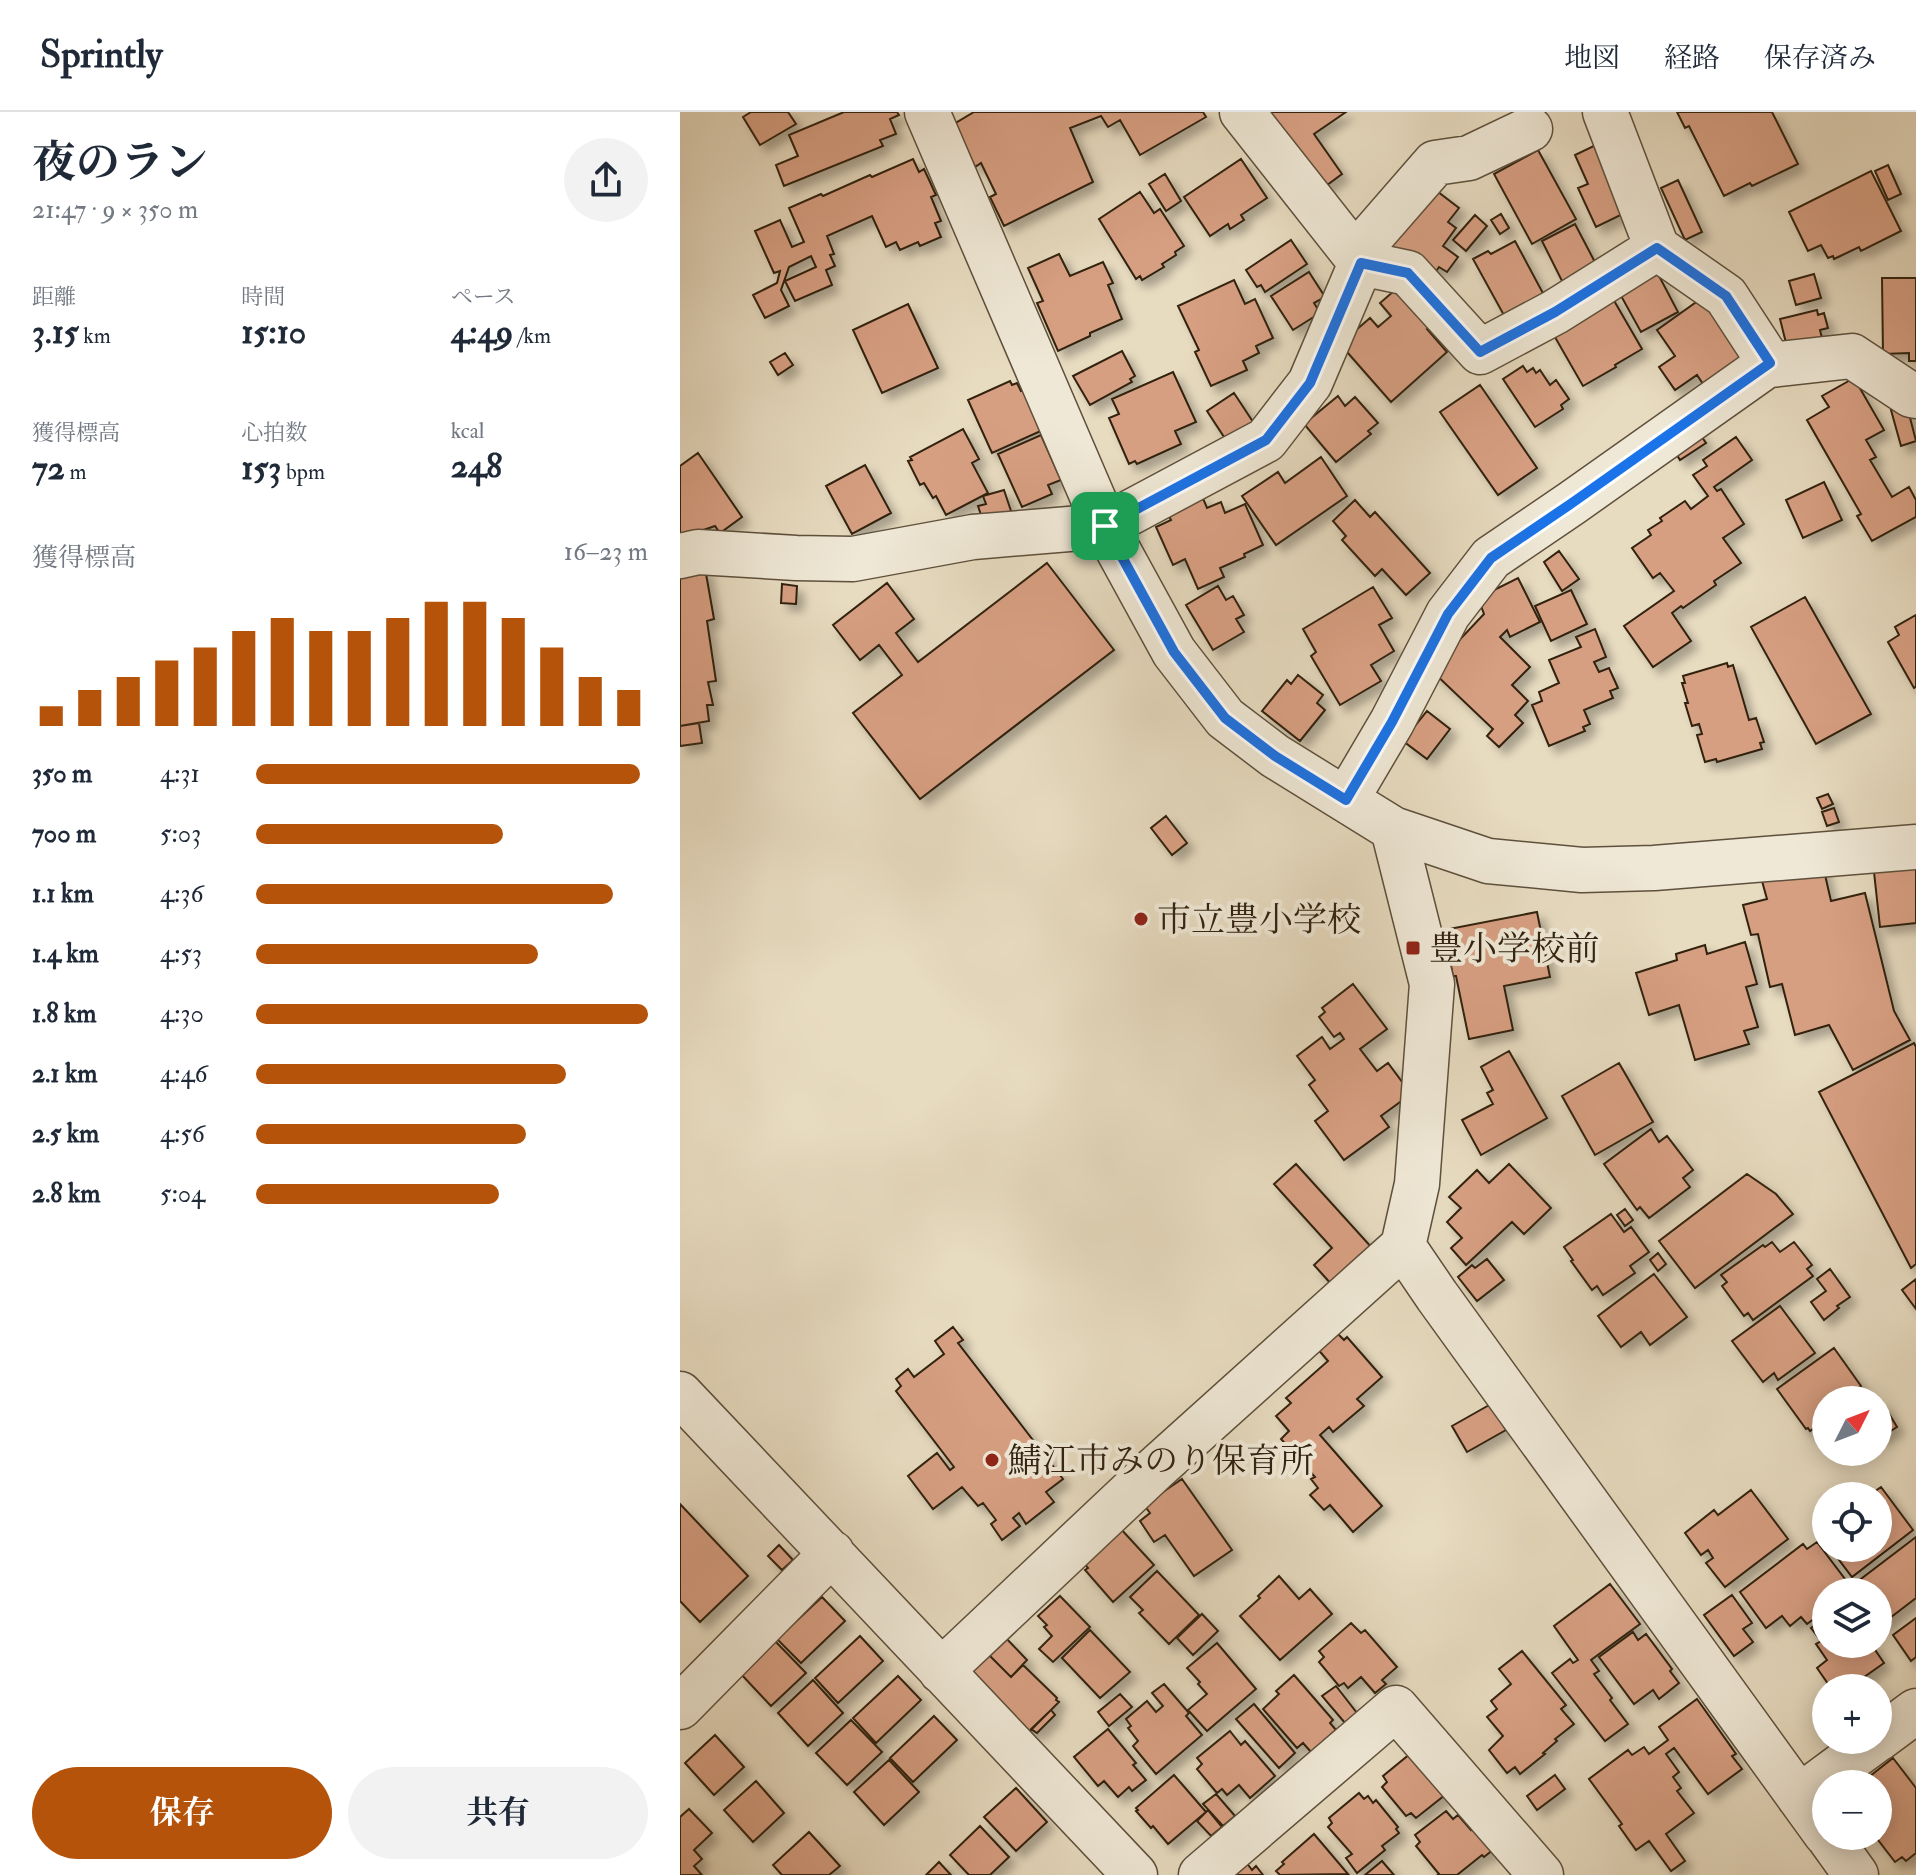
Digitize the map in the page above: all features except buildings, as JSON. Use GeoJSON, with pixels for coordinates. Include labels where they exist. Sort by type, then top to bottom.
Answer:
{"type":"FeatureCollection","features":[{"type":"Feature","properties":{"kind":"street"},"geometry":{"type":"LineString","coordinates":[[927,112],[1105,526],[1174,652],[1225,718],[1275,756],[1393,829],[1488,861],[1582,870],[1654,868],[1916,847]]}},
{"type":"Feature","properties":{"kind":"street"},"geometry":{"type":"LineString","coordinates":[[1242,112],[1358,259],[1408,273],[1480,352],[1555,312],[1657,248]]}},
{"type":"Feature","properties":{"kind":"street"},"geometry":{"type":"LineString","coordinates":[[1605,112],[1657,248],[1726,296],[1771,365],[1852,356],[1916,396]]}},
{"type":"Feature","properties":{"kind":"street"},"geometry":{"type":"LineString","coordinates":[[680,556],[698,552],[853,559],[973,537],[1105,526],[1266,440],[1310,383],[1358,259],[1435,163],[1469,158],[1535,118]]}},
{"type":"Feature","properties":{"kind":"street"},"geometry":{"type":"LineString","coordinates":[[1346,800],[1392,722],[1448,614],[1491,558],[1770,363]]}},
{"type":"Feature","properties":{"kind":"street"},"geometry":{"type":"LineString","coordinates":[[941,1671],[1154,1470],[1403,1246],[1417,1184],[1432,984],[1393,829]]}},
{"type":"Feature","properties":{"kind":"street"},"geometry":{"type":"LineString","coordinates":[[1403,1246],[1812,1815]]}},
{"type":"Feature","properties":{"kind":"street"},"geometry":{"type":"LineString","coordinates":[[680,1394],[1135,1875]]}},
{"type":"Feature","properties":{"kind":"street"},"geometry":{"type":"LineString","coordinates":[[680,1707],[832,1553]]}},
{"type":"Feature","properties":{"kind":"street"},"geometry":{"type":"LineString","coordinates":[[1201,1875],[1396,1708],[1541,1875]]}},
{"type":"Feature","properties":{"kind":"street"},"geometry":{"type":"LineString","coordinates":[[1892,1728],[1916,1711]]}},
{"type":"Feature","properties":{"kind":"street"},"geometry":{"type":"LineString","coordinates":[[1799,1797],[1857,1754]]}},
{"type":"Feature","properties":{"kind":"street"},"geometry":{"type":"LineString","coordinates":[[1838,1850],[1856,1875]]}},
{"type":"Feature","properties":{"kind":"place","name":"市立豊小学校"},"geometry":{"type":"Point","coordinates":[1141,919]}},
{"type":"Feature","properties":{"kind":"place","name":"豊小学校前"},"geometry":{"type":"Point","coordinates":[1413,948]}},
{"type":"Feature","properties":{"kind":"place","name":"鯖江市みのり保育所"},"geometry":{"type":"Point","coordinates":[992,1460]}},
{"type":"Feature","properties":{"kind":"route"},"geometry":{"type":"LineString","coordinates":[[1657,248],[1726,296],[1770,363],[1491,558],[1448,614],[1392,722],[1346,800],[1275,756],[1225,718],[1174,652],[1105,526],[1266,440],[1310,383],[1361,263],[1408,273],[1480,352],[1555,312],[1657,248]]}}]}
